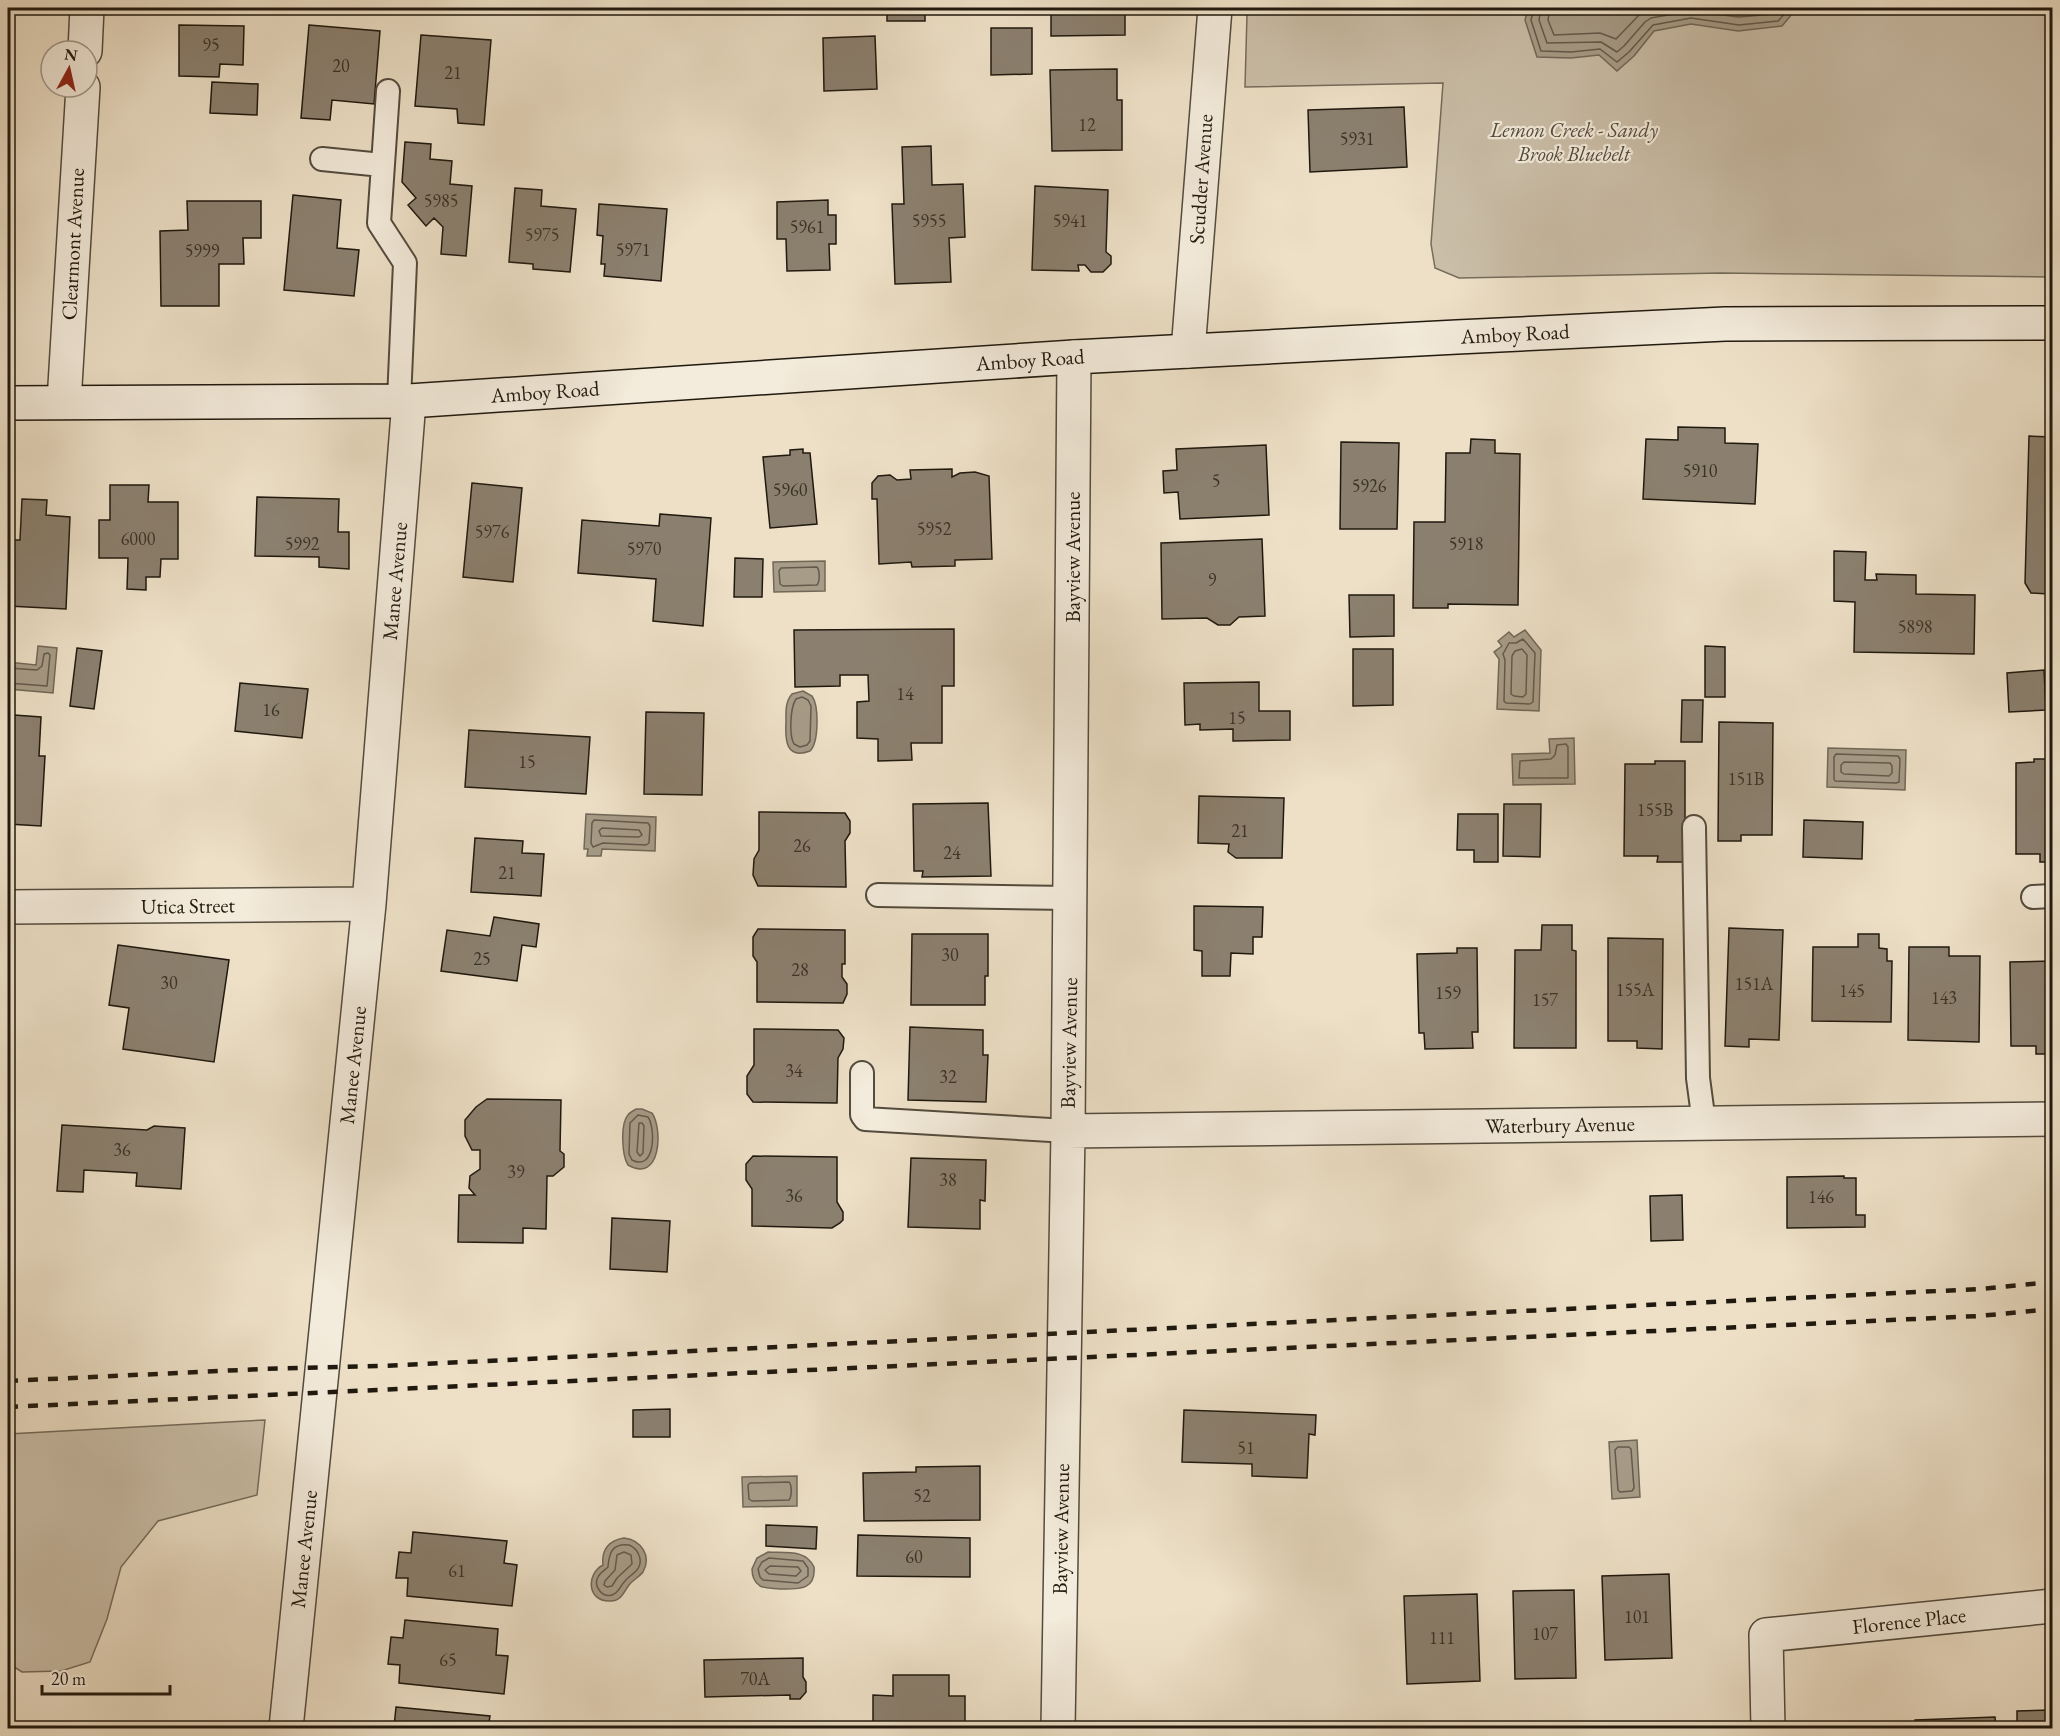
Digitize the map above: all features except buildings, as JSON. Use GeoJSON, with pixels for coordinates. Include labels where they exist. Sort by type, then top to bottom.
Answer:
{"type":"FeatureCollection","features":[{"type":"Feature","properties":{"kind":"street"},"geometry":{"type":"LineString","coordinates":[[84,8],[85,39]]}},
{"type":"Feature","properties":{"kind":"street","name":"Scudder Avenue"},"geometry":{"type":"LineString","coordinates":[[1188,351],[1215,8]]}},
{"type":"Feature","properties":{"kind":"street","name":"Clearmont Avenue"},"geometry":{"type":"LineString","coordinates":[[64,402],[82,99]]}},
{"type":"Feature","properties":{"kind":"street","name":"Amboy Road"},"geometry":{"type":"LineString","coordinates":[[8,403],[404,400],[1074,357],[1725,324],[2052,323]]}},
{"type":"Feature","properties":{"kind":"street","name":"Bayview Avenue"},"geometry":{"type":"LineString","coordinates":[[1058,1728],[1068,1131],[1074,357]]}},
{"type":"Feature","properties":{"kind":"street","name":"Manee Avenue"},"geometry":{"type":"LineString","coordinates":[[286,1728],[369,904],[404,400]]}},
{"type":"Feature","properties":{"kind":"street","name":"Utica Street"},"geometry":{"type":"LineString","coordinates":[[8,907],[369,904]]}},
{"type":"Feature","properties":{"kind":"street","name":"Waterbury Avenue"},"geometry":{"type":"LineString","coordinates":[[1068,1131],[2052,1119]]}},
{"type":"Feature","properties":{"kind":"street","name":"Florence Place"},"geometry":{"type":"LineString","coordinates":[[1768,1728],[1766,1635],[2052,1606]]}},
{"type":"Feature","properties":{"kind":"lane"},"geometry":{"type":"LineString","coordinates":[[388,91],[379,223],[405,263],[404,400]]}},
{"type":"Feature","properties":{"kind":"lane"},"geometry":{"type":"LineString","coordinates":[[322,159],[382,165]]}},
{"type":"Feature","properties":{"kind":"lane"},"geometry":{"type":"LineString","coordinates":[[1694,826],[1698,1078],[1704,1123]]}},
{"type":"Feature","properties":{"kind":"lane"},"geometry":{"type":"LineString","coordinates":[[878,895],[1070,898]]}},
{"type":"Feature","properties":{"kind":"lane"},"geometry":{"type":"LineString","coordinates":[[862,1073],[862,1115],[865,1119],[1068,1131]]}},
{"type":"Feature","properties":{"kind":"green space","name":"Lemon Creek - Sandy Brook Bluebelt"},"geometry":{"type":"Polygon","coordinates":[[[1246,8],[2052,8],[2052,277],[1721,273],[1459,278],[1435,268],[1431,244],[1443,83],[1245,87],[1246,8]]]}},
{"type":"Feature","properties":{"kind":"green space"},"geometry":{"type":"Polygon","coordinates":[[[265,1420],[257,1495],[158,1521],[121,1567],[107,1619],[90,1662],[61,1671],[22,1672],[8,1663],[8,1434],[265,1420]]]}},
{"type":"Feature","properties":{"kind":"water"},"geometry":{"type":"Polygon","coordinates":[[[1528,8],[1797,8],[1782,26],[1738,31],[1691,24],[1654,31],[1634,56],[1617,71],[1599,55],[1571,58],[1537,57],[1525,20],[1528,8]]]}},
{"type":"Feature","properties":{"kind":"water"},"geometry":{"type":"Polygon","coordinates":[[[825,561],[825,591],[774,592],[773,562],[825,561]]]}},
{"type":"Feature","properties":{"kind":"water"},"geometry":{"type":"Polygon","coordinates":[[[1525,630],[1541,650],[1539,711],[1497,709],[1499,659],[1494,652],[1502,646],[1498,641],[1509,632],[1514,637],[1525,630]]]}},
{"type":"Feature","properties":{"kind":"water"},"geometry":{"type":"Polygon","coordinates":[[[38,646],[57,648],[53,693],[8,689],[8,662],[36,665],[38,646]]]}},
{"type":"Feature","properties":{"kind":"water"},"geometry":{"type":"Polygon","coordinates":[[[803,691],[812,696],[814,701],[817,715],[816,732],[810,751],[796,753],[789,747],[787,741],[786,707],[792,694],[803,691]]]}},
{"type":"Feature","properties":{"kind":"water"},"geometry":{"type":"Polygon","coordinates":[[[1574,738],[1575,784],[1513,785],[1512,754],[1550,753],[1549,739],[1574,738]]]}},
{"type":"Feature","properties":{"kind":"water"},"geometry":{"type":"Polygon","coordinates":[[[1828,748],[1906,750],[1905,790],[1827,787],[1828,748]]]}},
{"type":"Feature","properties":{"kind":"water"},"geometry":{"type":"Polygon","coordinates":[[[586,814],[656,817],[655,851],[602,849],[601,856],[587,856],[588,849],[584,849],[586,814]]]}},
{"type":"Feature","properties":{"kind":"water"},"geometry":{"type":"Polygon","coordinates":[[[636,1109],[652,1113],[658,1131],[653,1161],[647,1167],[639,1169],[628,1165],[624,1155],[623,1140],[625,1119],[636,1109]]]}},
{"type":"Feature","properties":{"kind":"water"},"geometry":{"type":"Polygon","coordinates":[[[1637,1440],[1640,1497],[1612,1499],[1609,1442],[1637,1440]]]}},
{"type":"Feature","properties":{"kind":"water"},"geometry":{"type":"Polygon","coordinates":[[[797,1476],[797,1506],[743,1507],[742,1477],[797,1476]]]}},
{"type":"Feature","properties":{"kind":"water"},"geometry":{"type":"Polygon","coordinates":[[[624,1538],[640,1545],[643,1550],[646,1560],[643,1572],[619,1598],[613,1601],[602,1600],[596,1597],[591,1586],[594,1574],[603,1565],[603,1554],[608,1546],[624,1538]]]}},
{"type":"Feature","properties":{"kind":"water"},"geometry":{"type":"Polygon","coordinates":[[[768,1552],[794,1553],[806,1557],[814,1567],[812,1581],[809,1585],[799,1588],[780,1589],[760,1586],[752,1574],[752,1569],[757,1558],[768,1552]]]}},
{"type":"Feature","properties":{"kind":"railway"},"geometry":{"type":"LineString","coordinates":[[8,1381],[262,1369],[382,1366],[1980,1289],[2052,1282]]}},
{"type":"Feature","properties":{"kind":"railway"},"geometry":{"type":"LineString","coordinates":[[8,1407],[1979,1316],[2052,1309]]}}]}
